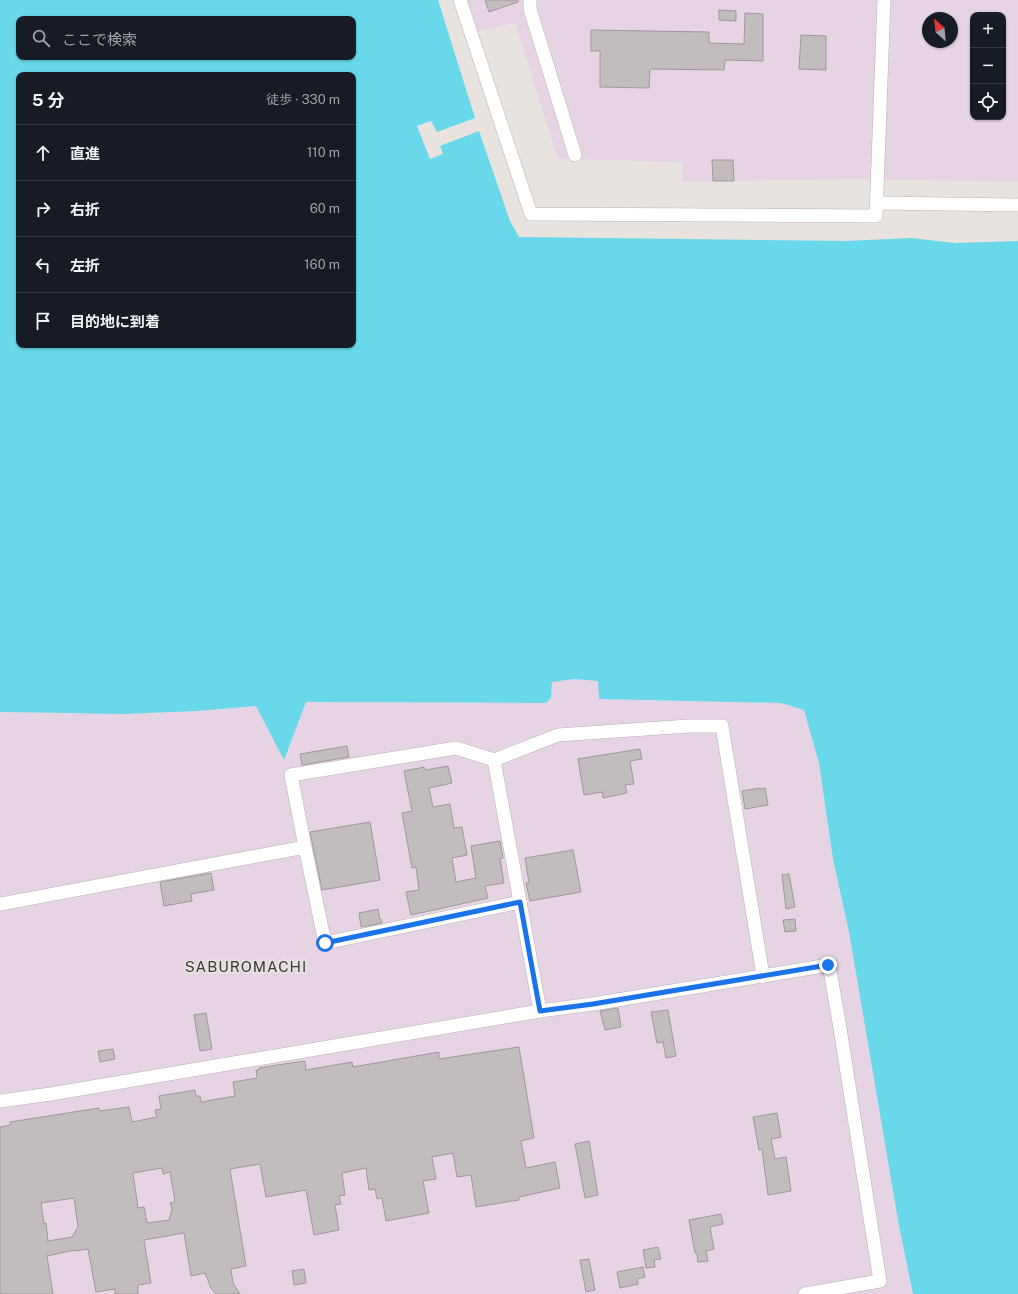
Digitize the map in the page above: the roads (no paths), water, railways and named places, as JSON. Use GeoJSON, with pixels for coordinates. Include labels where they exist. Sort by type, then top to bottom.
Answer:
{"type":"FeatureCollection","features":[{"type":"Feature","properties":{"kind":"lane"},"geometry":{"type":"LineString","coordinates":[[460,0],[531,214],[876,216],[884,0]]}},
{"type":"Feature","properties":{"kind":"lane"},"geometry":{"type":"LineString","coordinates":[[530,0],[530,9],[575,155]]}},
{"type":"Feature","properties":{"kind":"lane"},"geometry":{"type":"LineString","coordinates":[[877,203],[1018,205]]}},
{"type":"Feature","properties":{"kind":"lane"},"geometry":{"type":"LineString","coordinates":[[520,902],[325,943],[304,847],[291,775],[456,748],[494,760],[558,735],[689,726],[722,726],[763,976]]}},
{"type":"Feature","properties":{"kind":"lane"},"geometry":{"type":"LineString","coordinates":[[494,760],[540,1011]]}},
{"type":"Feature","properties":{"kind":"lane"},"geometry":{"type":"LineString","coordinates":[[0,904],[304,847]]}},
{"type":"Feature","properties":{"kind":"lane"},"geometry":{"type":"LineString","coordinates":[[0,1101],[51,1094],[540,1011],[593,1004],[828,965],[839,1022],[880,1281],[805,1294]]}},
{"type":"Feature","properties":{"kind":"water"},"geometry":{"type":"Polygon","coordinates":[[[0,0],[438,0],[475,118],[437,132],[431,121],[417,126],[430,159],[443,154],[440,146],[479,131],[510,221],[519,237],[846,241],[911,238],[955,243],[1018,241],[1018,1294],[913,1294],[899,1226],[849,932],[833,859],[819,763],[804,710],[781,703],[599,699],[598,681],[574,679],[552,682],[551,698],[546,703],[306,702],[284,760],[256,706],[198,711],[124,714],[0,712],[0,0]]]}},
{"type":"Feature","properties":{"kind":"district","name":"SABUROMACHI"},"geometry":{"type":"Point","coordinates":[246,966]}}]}
